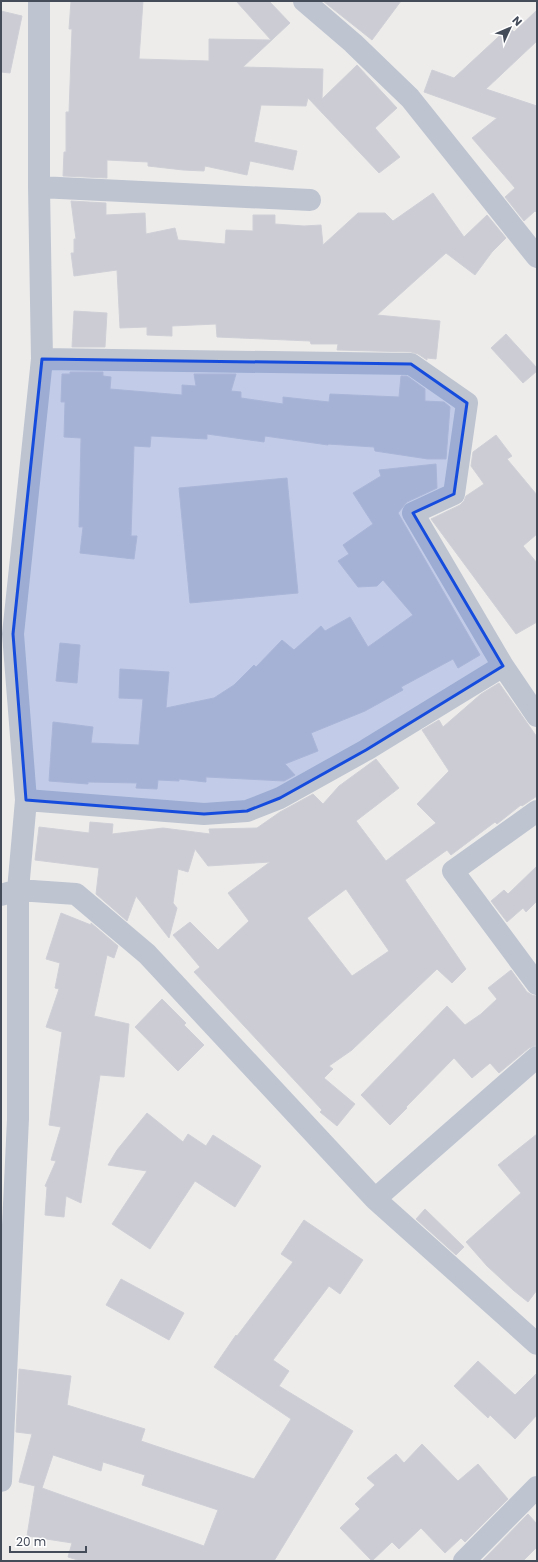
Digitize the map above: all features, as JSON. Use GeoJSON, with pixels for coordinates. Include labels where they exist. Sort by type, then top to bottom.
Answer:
{"type":"FeatureCollection","features":[{"type":"Feature","properties":{"kind":"street"},"geometry":{"type":"LineString","coordinates":[[1,1481],[18,1118],[10,893],[26,800],[7,627],[42,359],[39,187],[39,1]]}},
{"type":"Feature","properties":{"kind":"street"},"geometry":{"type":"LineString","coordinates":[[304,1],[353,43],[410,98],[537,257]]}},
{"type":"Feature","properties":{"kind":"street"},"geometry":{"type":"LineString","coordinates":[[39,187],[310,200]]}},
{"type":"Feature","properties":{"kind":"street"},"geometry":{"type":"LineString","coordinates":[[42,359],[411,364],[467,403],[454,494],[413,513],[503,666],[537,716]]}},
{"type":"Feature","properties":{"kind":"street"},"geometry":{"type":"LineString","coordinates":[[26,800],[204,814],[247,811],[280,798],[366,750],[503,666]]}},
{"type":"Feature","properties":{"kind":"street"},"geometry":{"type":"LineString","coordinates":[[537,811],[454,871],[537,984]]}},
{"type":"Feature","properties":{"kind":"street"},"geometry":{"type":"LineString","coordinates":[[10,893],[76,894],[147,954],[375,1199],[537,1344]]}},
{"type":"Feature","properties":{"kind":"street"},"geometry":{"type":"LineString","coordinates":[[375,1199],[537,1057]]}},
{"type":"Feature","properties":{"kind":"street"},"geometry":{"type":"LineString","coordinates":[[464,1561],[537,1487]]}},
{"type":"Feature","properties":{"kind":"highlighted area"},"geometry":{"type":"Polygon","coordinates":[[[42,359],[411,364],[467,403],[454,494],[413,513],[503,666],[366,750],[280,798],[247,811],[204,814],[26,800],[13,634],[42,359]]]}},
{"type":"Feature","properties":{"kind":"building"},"geometry":{"type":"Polygon","coordinates":[[[71,1],[143,1],[139,59],[209,61],[209,39],[271,40],[236,1],[269,1],[290,23],[243,67],[323,69],[322,99],[357,65],[397,108],[375,128],[400,157],[379,173],[308,98],[306,106],[261,105],[254,142],[297,151],[293,170],[250,161],[247,175],[205,166],[204,171],[183,170],[148,166],[148,162],[107,160],[107,178],[63,176],[64,152],[66,152],[66,112],[69,112],[72,29],[69,29],[71,1]]]}},
{"type":"Feature","properties":{"kind":"building"},"geometry":{"type":"Polygon","coordinates":[[[323,1],[401,1],[372,40],[323,1]]]}},
{"type":"Feature","properties":{"kind":"building"},"geometry":{"type":"Polygon","coordinates":[[[537,10],[537,41],[486,89],[537,106],[537,213],[535,211],[524,221],[505,197],[515,188],[472,138],[497,118],[424,92],[432,70],[454,78],[509,27],[514,32],[537,10]]]}},
{"type":"Feature","properties":{"kind":"building"},"geometry":{"type":"Polygon","coordinates":[[[1,11],[22,16],[10,73],[1,72],[1,11]]]}},
{"type":"Feature","properties":{"kind":"building"},"geometry":{"type":"Polygon","coordinates":[[[433,193],[464,237],[487,215],[506,238],[492,252],[475,275],[446,253],[377,315],[440,321],[436,359],[427,358],[427,360],[418,354],[411,352],[337,350],[338,344],[311,344],[310,341],[217,337],[216,324],[172,326],[172,336],[147,335],[147,327],[120,328],[117,270],[74,276],[71,253],[74,253],[74,239],[76,239],[71,201],[106,203],[106,215],[145,213],[146,234],[175,228],[178,240],[225,244],[226,230],[253,231],[253,215],[275,215],[275,224],[304,226],[321,225],[323,245],[358,213],[385,213],[393,221],[433,193]]]}},
{"type":"Feature","properties":{"kind":"building"},"geometry":{"type":"Polygon","coordinates":[[[74,311],[107,313],[105,347],[72,347],[74,311]]]}},
{"type":"Feature","properties":{"kind":"building"},"geometry":{"type":"Polygon","coordinates":[[[506,334],[537,368],[537,371],[523,383],[491,348],[506,334]]]}},
{"type":"Feature","properties":{"kind":"building"},"geometry":{"type":"Polygon","coordinates":[[[70,372],[103,372],[103,376],[111,377],[110,389],[182,395],[182,385],[196,386],[194,374],[236,374],[231,391],[241,392],[241,398],[283,404],[283,397],[329,402],[330,394],[399,397],[401,376],[407,376],[425,389],[425,401],[444,402],[450,407],[446,459],[428,459],[375,451],[374,447],[328,445],[265,436],[264,442],[207,434],[207,439],[151,436],[150,447],[134,446],[131,536],[137,536],[134,559],[80,553],[83,527],[79,527],[81,438],[64,437],[65,402],[61,402],[62,374],[70,374],[70,372]]]}},
{"type":"Feature","properties":{"kind":"building"},"geometry":{"type":"Polygon","coordinates":[[[496,435],[512,456],[507,459],[537,495],[537,534],[523,546],[537,563],[537,622],[516,634],[431,519],[460,505],[466,496],[484,484],[471,466],[473,452],[496,435]]]}},
{"type":"Feature","properties":{"kind":"building"},"geometry":{"type":"Polygon","coordinates":[[[436,464],[437,488],[407,502],[398,513],[480,655],[458,668],[453,659],[401,687],[403,690],[365,711],[311,733],[318,751],[285,764],[295,775],[284,781],[206,777],[206,782],[179,779],[179,781],[158,780],[157,789],[136,788],[137,783],[88,782],[88,784],[49,781],[53,722],[93,727],[91,743],[139,745],[143,699],[119,698],[120,669],[169,672],[166,708],[214,698],[234,685],[254,665],[256,667],[282,640],[294,650],[321,626],[325,631],[350,617],[368,647],[413,615],[383,580],[377,586],[358,587],[338,561],[349,554],[343,545],[373,524],[353,493],[381,476],[379,470],[436,464]]]}},
{"type":"Feature","properties":{"kind":"building"},"geometry":{"type":"Polygon","coordinates":[[[287,478],[298,593],[190,603],[179,488],[287,478]]]}},
{"type":"Feature","properties":{"kind":"building"},"geometry":{"type":"Polygon","coordinates":[[[60,643],[80,645],[77,683],[56,681],[60,643]]]}},
{"type":"Feature","properties":{"kind":"building"},"geometry":{"type":"Polygon","coordinates":[[[499,683],[537,737],[537,796],[522,806],[521,805],[497,824],[495,822],[451,855],[447,850],[405,880],[466,969],[452,983],[437,969],[352,1050],[329,1066],[333,1069],[324,1078],[355,1104],[337,1126],[320,1112],[322,1110],[194,972],[200,967],[173,935],[190,922],[218,950],[249,921],[228,893],[270,862],[208,866],[195,849],[188,872],[178,869],[173,903],[177,908],[169,938],[136,896],[127,921],[96,894],[99,868],[35,860],[39,827],[89,833],[90,822],[113,824],[112,834],[163,828],[210,834],[209,829],[257,828],[280,812],[313,794],[323,804],[339,786],[376,759],[399,788],[356,821],[386,861],[436,823],[417,804],[449,771],[422,730],[439,720],[443,727],[481,694],[499,683]],[[346,889],[307,918],[352,976],[389,951],[346,889]]]}},
{"type":"Feature","properties":{"kind":"building"},"geometry":{"type":"Polygon","coordinates":[[[537,866],[537,901],[526,912],[523,908],[507,922],[491,901],[504,890],[508,894],[537,866]]]}},
{"type":"Feature","properties":{"kind":"building"},"geometry":{"type":"Polygon","coordinates":[[[61,913],[91,925],[91,923],[118,946],[114,958],[107,955],[94,1016],[129,1024],[124,1077],[100,1075],[81,1203],[66,1196],[64,1217],[45,1215],[47,1187],[45,1186],[56,1161],[51,1160],[61,1127],[49,1125],[62,1032],[46,1027],[59,989],[55,988],[60,963],[46,959],[61,913]]]}},
{"type":"Feature","properties":{"kind":"building"},"geometry":{"type":"Polygon","coordinates":[[[511,970],[527,992],[537,996],[537,1045],[529,1048],[499,1073],[490,1063],[472,1078],[454,1058],[390,1125],[361,1095],[447,1006],[465,1025],[481,1014],[497,999],[488,988],[511,970]]]}},
{"type":"Feature","properties":{"kind":"building"},"geometry":{"type":"Polygon","coordinates":[[[162,999],[186,1023],[184,1025],[204,1045],[178,1071],[135,1027],[162,999]]]}},
{"type":"Feature","properties":{"kind":"building"},"geometry":{"type":"Polygon","coordinates":[[[147,1113],[183,1142],[188,1134],[206,1146],[213,1135],[261,1166],[235,1207],[195,1181],[150,1249],[112,1224],[147,1171],[108,1165],[117,1150],[147,1113]]]}},
{"type":"Feature","properties":{"kind":"building"},"geometry":{"type":"Polygon","coordinates":[[[537,1134],[537,1290],[528,1302],[487,1266],[466,1242],[521,1193],[498,1165],[537,1134]]]}},
{"type":"Feature","properties":{"kind":"building"},"geometry":{"type":"Polygon","coordinates":[[[425,1209],[464,1247],[456,1255],[416,1219],[425,1209]]]}},
{"type":"Feature","properties":{"kind":"building"},"geometry":{"type":"Polygon","coordinates":[[[304,1220],[363,1260],[340,1294],[329,1286],[273,1360],[289,1371],[279,1386],[353,1431],[274,1561],[81,1561],[68,1557],[72,1543],[27,1536],[35,1486],[19,1482],[32,1434],[16,1432],[19,1369],[71,1376],[67,1405],[145,1429],[141,1441],[254,1479],[291,1419],[214,1367],[236,1335],[237,1336],[293,1262],[281,1254],[304,1220]],[[53,1455],[42,1488],[204,1546],[218,1510],[142,1485],[145,1475],[103,1462],[101,1471],[53,1455]]]}},
{"type":"Feature","properties":{"kind":"building"},"geometry":{"type":"Polygon","coordinates":[[[121,1279],[184,1313],[169,1340],[106,1305],[121,1279]]]}},
{"type":"Feature","properties":{"kind":"building"},"geometry":{"type":"Polygon","coordinates":[[[478,1361],[515,1395],[537,1373],[537,1415],[515,1439],[490,1415],[488,1418],[454,1386],[478,1361]]]}},
{"type":"Feature","properties":{"kind":"building"},"geometry":{"type":"Polygon","coordinates":[[[422,1444],[458,1481],[478,1464],[508,1499],[465,1542],[461,1538],[445,1553],[421,1528],[399,1549],[392,1542],[372,1561],[340,1528],[360,1509],[355,1504],[375,1485],[367,1478],[396,1454],[404,1463],[422,1444]]]}},
{"type":"Feature","properties":{"kind":"building"},"geometry":{"type":"Polygon","coordinates":[[[528,1514],[537,1524],[537,1547],[523,1561],[484,1561],[483,1560],[528,1514]]]}}]}
